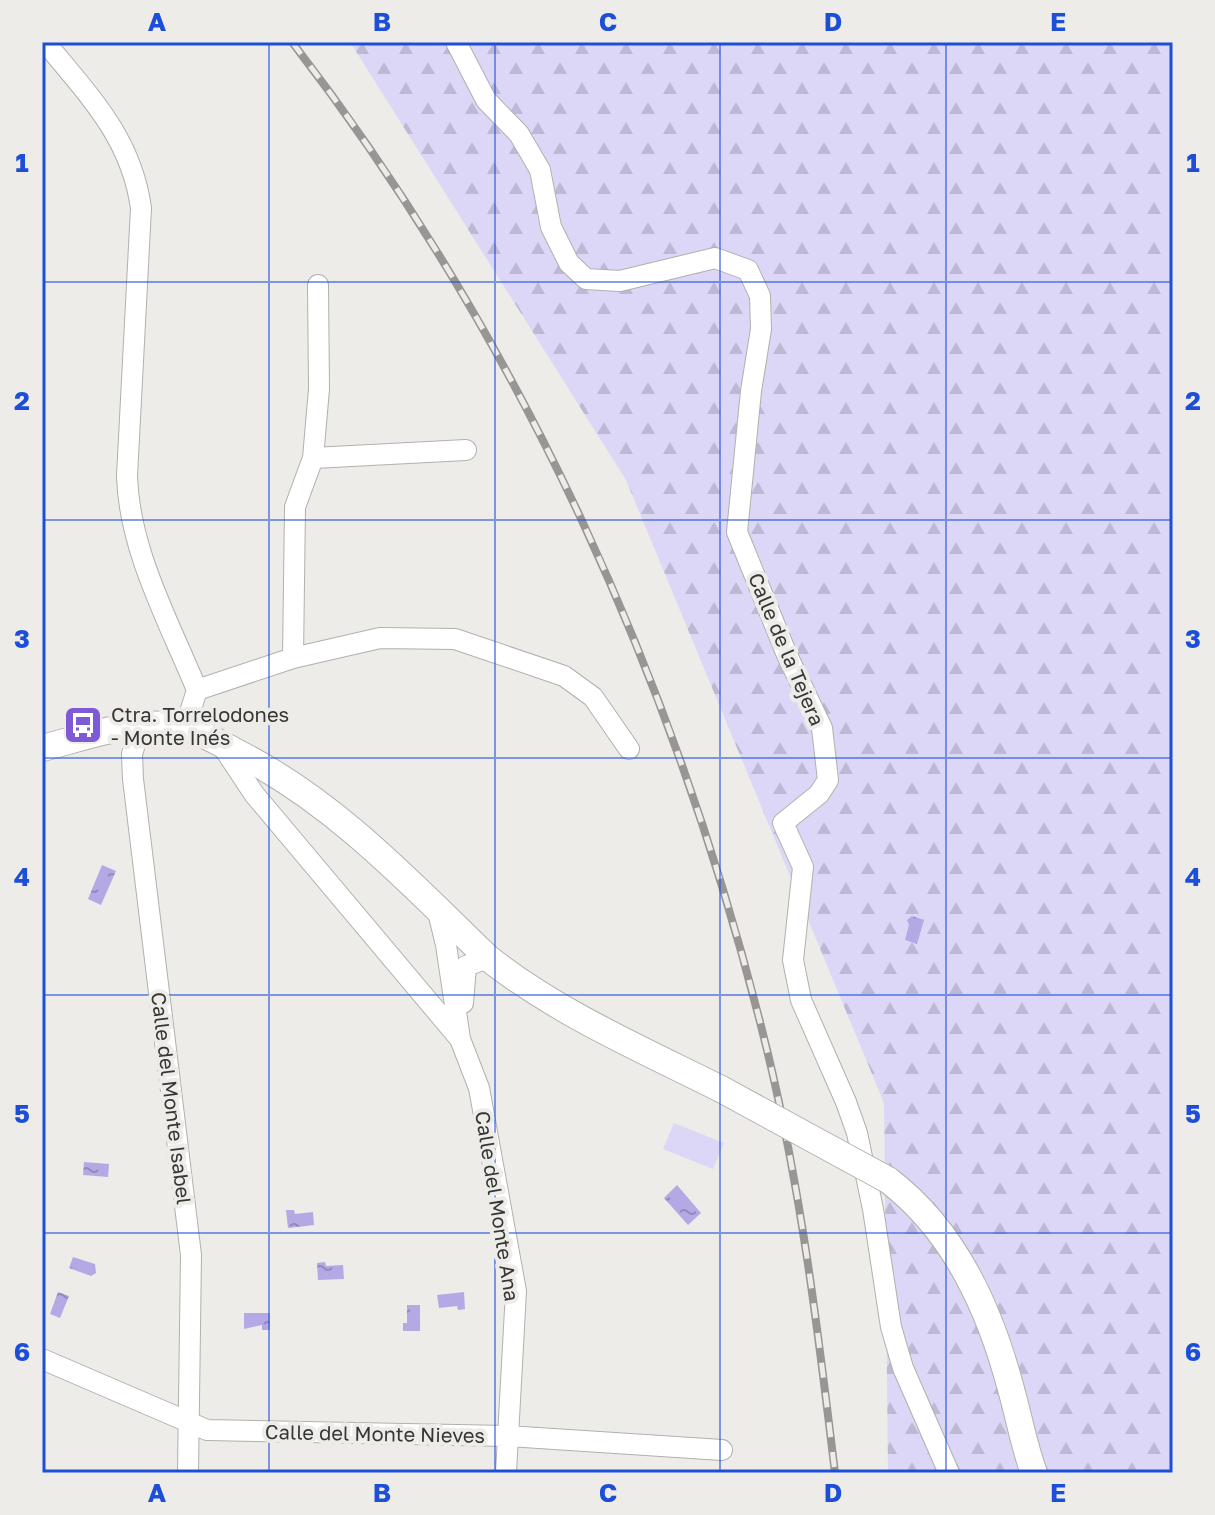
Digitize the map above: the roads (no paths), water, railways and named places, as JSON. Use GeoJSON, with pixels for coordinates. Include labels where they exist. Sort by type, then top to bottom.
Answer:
{"type":"FeatureCollection","features":[{"type":"Feature","properties":{"kind":"main road"},"geometry":{"type":"LineString","coordinates":[[42,748],[141,725],[185,728],[221,743],[319,801],[361,835],[488,958],[563,1009],[721,1089],[888,1180],[919,1207],[937,1228],[986,1309],[1000,1348],[1034,1473]]}},
{"type":"Feature","properties":{"kind":"street"},"geometry":{"type":"LineString","coordinates":[[45,42],[98,107],[126,149],[137,178],[141,208],[128,507],[148,573],[197,690],[185,728]]}},
{"type":"Feature","properties":{"kind":"street","name":"Calle de la Tejera"},"geometry":{"type":"LineString","coordinates":[[456,42],[486,100],[519,134],[540,170],[551,227],[569,263],[586,279],[620,281],[715,258],[748,270],[760,296],[761,329],[751,391],[737,532],[787,655],[822,728],[828,780],[819,794],[783,823],[803,867],[793,960],[801,1000],[857,1133],[873,1209],[891,1327],[903,1368],[949,1473]]}},
{"type":"Feature","properties":{"kind":"street"},"geometry":{"type":"LineString","coordinates":[[293,658],[295,507],[313,458],[319,389],[318,285]]}},
{"type":"Feature","properties":{"kind":"street"},"geometry":{"type":"LineString","coordinates":[[313,458],[466,450]]}},
{"type":"Feature","properties":{"kind":"street"},"geometry":{"type":"LineString","coordinates":[[197,690],[293,658],[380,638],[455,639],[564,676],[593,697],[629,749]]}},
{"type":"Feature","properties":{"kind":"street","name":"Calle del Monte Isabel"},"geometry":{"type":"LineString","coordinates":[[141,725],[132,754],[133,779],[191,1255],[188,1473]]}},
{"type":"Feature","properties":{"kind":"street","name":"Calle del Monte Ana"},"geometry":{"type":"LineString","coordinates":[[221,743],[254,794],[460,1039]]}},
{"type":"Feature","properties":{"kind":"street","name":"Calle del Monte Ana"},"geometry":{"type":"LineString","coordinates":[[437,908],[446,945],[460,1039],[479,1088],[516,1291],[506,1473]]}},
{"type":"Feature","properties":{"kind":"street","name":"Calle del Monte Ana"},"geometry":{"type":"LineString","coordinates":[[460,1039],[466,966],[488,958]]}},
{"type":"Feature","properties":{"kind":"street","name":"Calle del Monte Nieves"},"geometry":{"type":"LineString","coordinates":[[42,1359],[207,1430],[507,1436],[722,1450]]}},
{"type":"Feature","properties":{"kind":"water"},"geometry":{"type":"Polygon","coordinates":[[[102,865],[116,871],[101,905],[88,899],[102,865]]]}},
{"type":"Feature","properties":{"kind":"water"},"geometry":{"type":"Polygon","coordinates":[[[912,916],[924,920],[917,944],[905,940],[909,925],[907,920],[912,916]]]}},
{"type":"Feature","properties":{"kind":"water"},"geometry":{"type":"Polygon","coordinates":[[[84,1162],[109,1164],[108,1177],[83,1175],[84,1162]]]}},
{"type":"Feature","properties":{"kind":"water"},"geometry":{"type":"Polygon","coordinates":[[[677,1185],[701,1213],[688,1225],[664,1198],[677,1185]]]}},
{"type":"Feature","properties":{"kind":"water"},"geometry":{"type":"Polygon","coordinates":[[[286,1210],[294,1210],[295,1214],[313,1212],[314,1225],[288,1228],[286,1210]]]}},
{"type":"Feature","properties":{"kind":"water"},"geometry":{"type":"Polygon","coordinates":[[[73,1257],[95,1264],[96,1273],[91,1276],[69,1268],[73,1257]]]}},
{"type":"Feature","properties":{"kind":"water"},"geometry":{"type":"Polygon","coordinates":[[[325,1262],[326,1266],[343,1265],[344,1279],[318,1280],[317,1263],[325,1262]]]}},
{"type":"Feature","properties":{"kind":"water"},"geometry":{"type":"Polygon","coordinates":[[[58,1292],[69,1296],[60,1318],[50,1314],[58,1292]]]}},
{"type":"Feature","properties":{"kind":"water"},"geometry":{"type":"Polygon","coordinates":[[[464,1292],[465,1309],[458,1310],[457,1306],[439,1308],[437,1295],[464,1292]]]}},
{"type":"Feature","properties":{"kind":"water"},"geometry":{"type":"Polygon","coordinates":[[[407,1305],[420,1305],[420,1331],[403,1331],[403,1323],[407,1323],[407,1305]]]}},
{"type":"Feature","properties":{"kind":"water"},"geometry":{"type":"Polygon","coordinates":[[[244,1313],[270,1313],[270,1330],[262,1330],[262,1325],[244,1329],[244,1313]]]}},
{"type":"Feature","properties":{"kind":"railway"},"geometry":{"type":"LineString","coordinates":[[292,42],[375,156],[450,274],[519,395],[582,521],[638,649],[687,781],[730,914],[767,1050],[799,1207],[835,1473]]}},
{"type":"Feature","properties":{"kind":"place","name":"Ctra. Torrelodones - Monte Inés"},"geometry":{"type":"Point","coordinates":[83,725]}}]}
